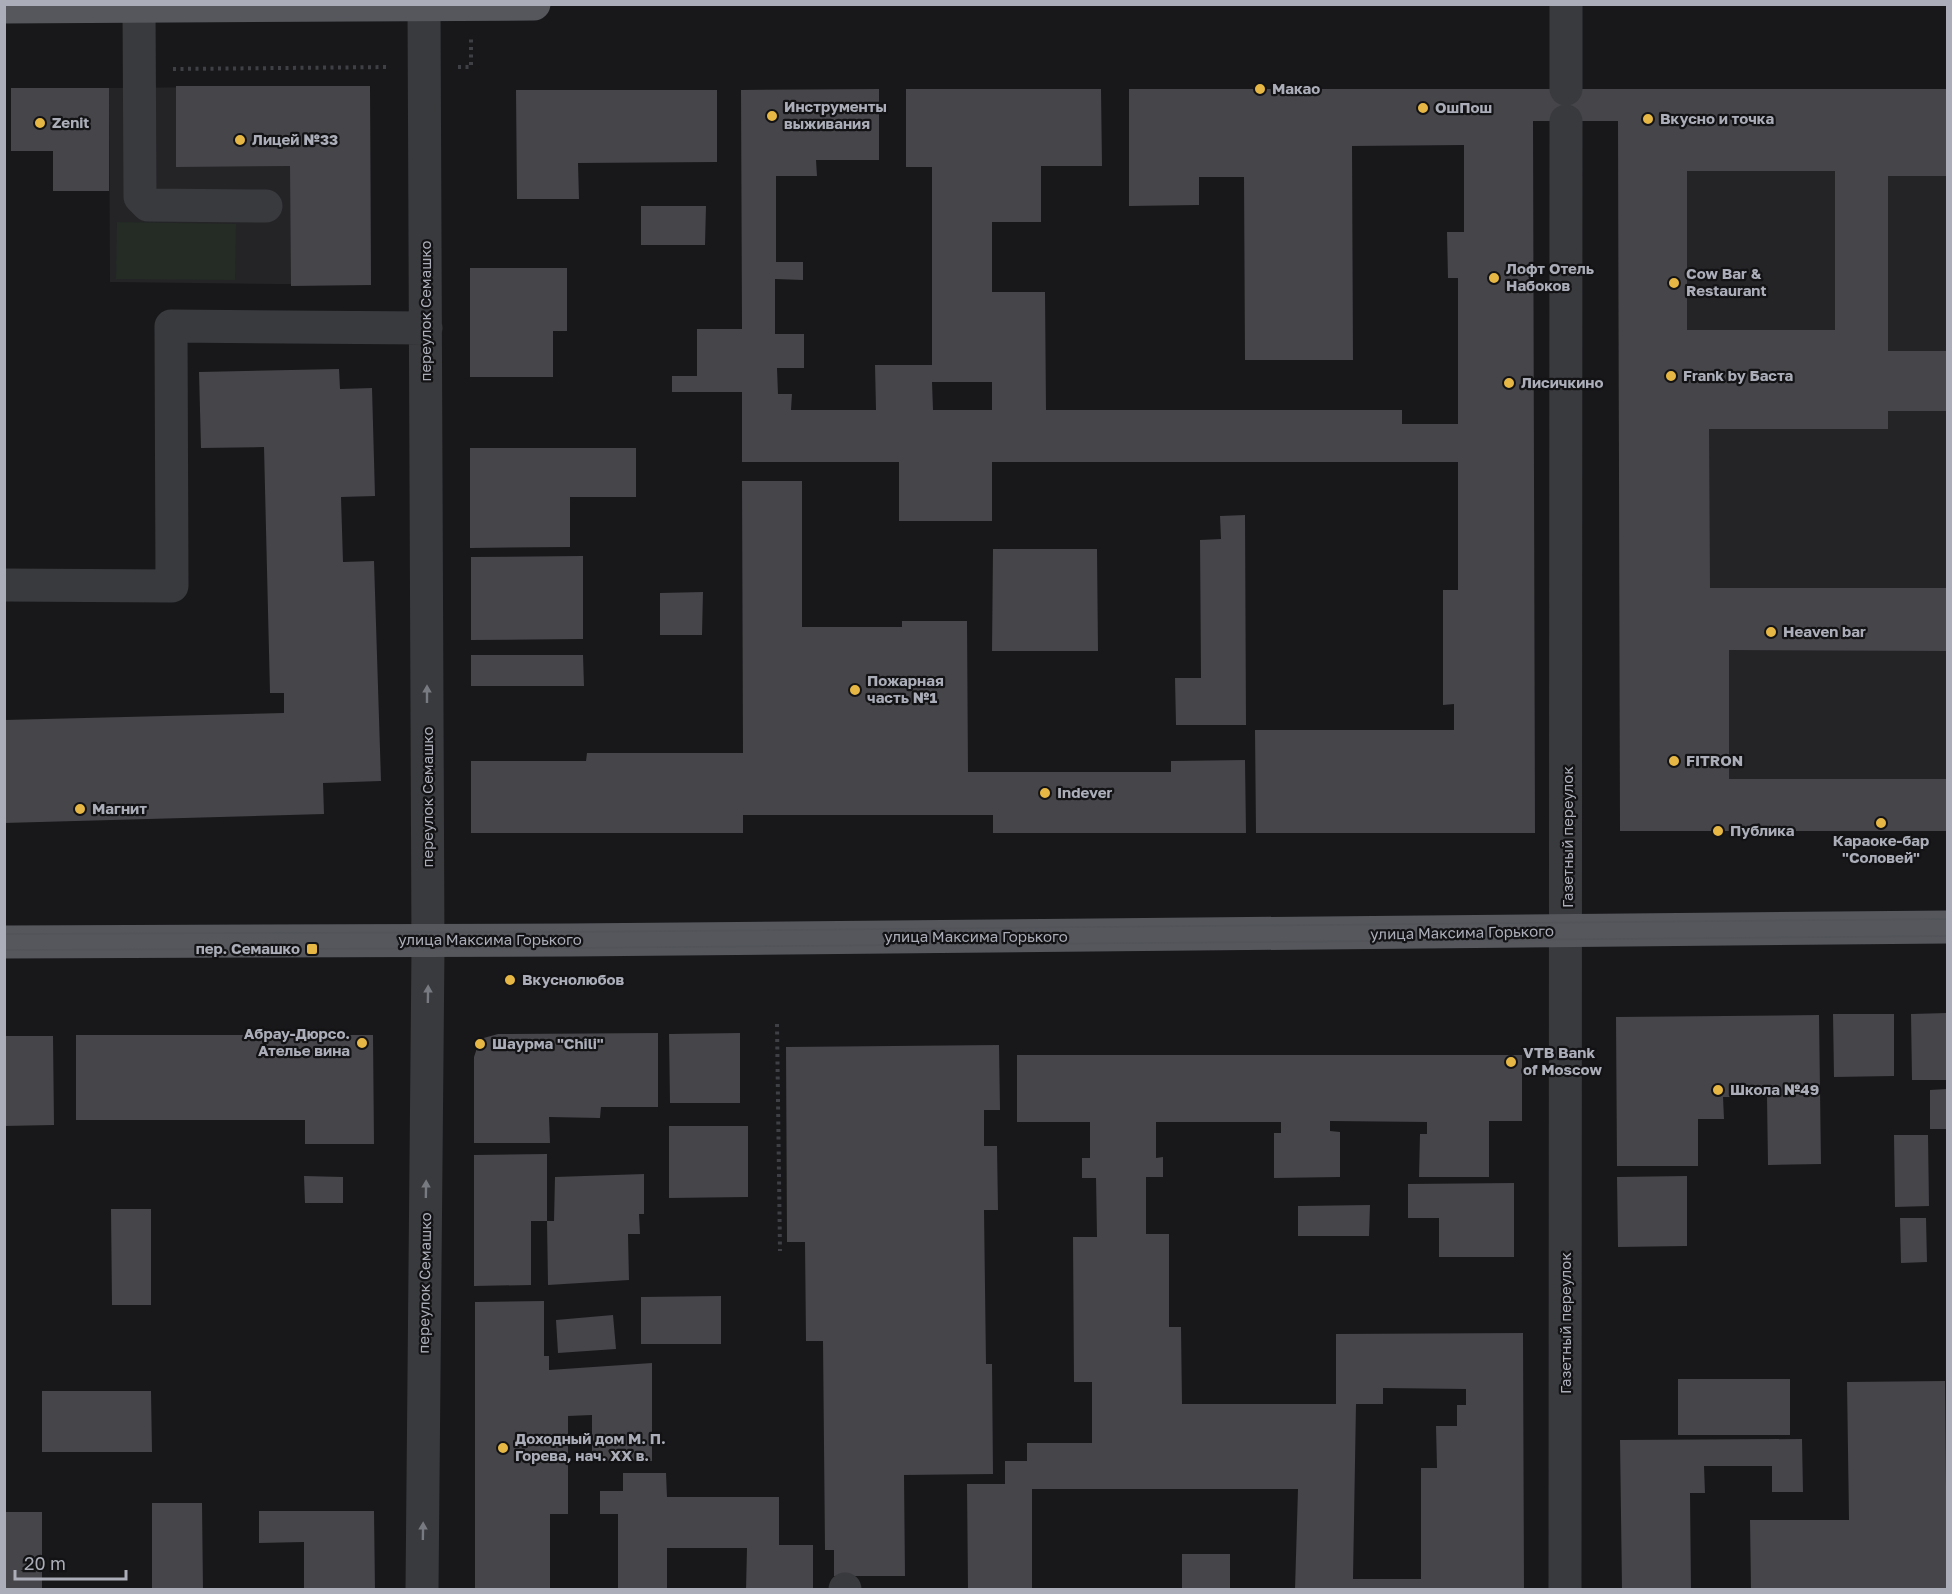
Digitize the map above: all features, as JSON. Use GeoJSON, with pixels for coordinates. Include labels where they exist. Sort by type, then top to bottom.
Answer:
{"type":"FeatureCollection","features":[{"type":"Feature","properties":{"kind":"main road"},"geometry":{"type":"LineString","coordinates":[[4,7],[534,4]]}},
{"type":"Feature","properties":{"kind":"main road","name":"улица Максима Горького"},"geometry":{"type":"LineString","coordinates":[[4,942],[1568,932],[1947,927]]}},
{"type":"Feature","properties":{"kind":"street"},"geometry":{"type":"LineString","coordinates":[[1566,4],[1566,89]]}},
{"type":"Feature","properties":{"kind":"street","name":"переулок Семашко"},"geometry":{"type":"LineString","coordinates":[[422,1590],[428,940],[424,5]]}},
{"type":"Feature","properties":{"kind":"street"},"geometry":{"type":"LineString","coordinates":[[139,7],[140,197],[148,205],[266,206]]}},
{"type":"Feature","properties":{"kind":"street","name":"Газетный переулок"},"geometry":{"type":"LineString","coordinates":[[1565,1590],[1568,932],[1566,121]]}},
{"type":"Feature","properties":{"kind":"street"},"geometry":{"type":"LineString","coordinates":[[4,585],[172,586],[171,326],[426,328]]}},
{"type":"Feature","properties":{"kind":"path"},"geometry":{"type":"LineString","coordinates":[[139,70],[471,67],[471,5]]}},
{"type":"Feature","properties":{"kind":"path"},"geometry":{"type":"LineString","coordinates":[[777,1024],[780,1251]]}},
{"type":"Feature","properties":{"kind":"shaded area","name":"Лицей №33"},"geometry":{"type":"Polygon","coordinates":[[[370,86],[371,285],[110,282],[109,88],[370,86]]]}},
{"type":"Feature","properties":{"kind":"shaded area"},"geometry":{"type":"Polygon","coordinates":[[[1618,89],[1947,89],[1947,831],[1620,831],[1618,89]]]}},
{"type":"Feature","properties":{"kind":"shaded area"},"geometry":{"type":"Polygon","coordinates":[[[117,222],[236,224],[235,280],[116,279],[117,222]]]}},
{"type":"Feature","properties":{"kind":"building"},"geometry":{"type":"Polygon","coordinates":[[[176,86],[370,86],[371,285],[291,286],[290,166],[176,167],[176,86]]]}},
{"type":"Feature","properties":{"kind":"building"},"geometry":{"type":"Polygon","coordinates":[[[11,88],[109,88],[109,191],[53,191],[53,151],[11,151],[11,88]]]}},
{"type":"Feature","properties":{"kind":"building"},"geometry":{"type":"Polygon","coordinates":[[[879,89],[879,160],[816,160],[817,176],[776,176],[776,262],[803,262],[803,280],[775,279],[775,334],[804,334],[804,368],[777,368],[778,394],[792,394],[791,410],[876,410],[875,365],[932,365],[932,167],[906,167],[906,89],[1101,89],[1102,166],[1041,166],[1041,222],[992,222],[992,292],[1045,292],[1046,410],[1402,410],[1402,424],[1458,424],[1458,278],[1448,278],[1447,232],[1464,232],[1464,145],[1352,146],[1353,360],[1245,360],[1244,177],[1199,177],[1199,205],[1129,206],[1129,89],[1947,89],[1947,176],[1888,176],[1888,351],[1947,351],[1947,411],[1888,411],[1888,429],[1709,429],[1710,588],[1947,588],[1947,651],[1729,650],[1729,779],[1947,779],[1947,831],[1620,831],[1618,121],[1533,121],[1535,833],[1256,833],[1255,730],[1454,730],[1454,704],[1443,705],[1443,590],[1458,590],[1458,462],[992,462],[992,521],[899,521],[899,462],[742,462],[742,392],[672,392],[672,376],[697,376],[697,329],[742,329],[741,90],[879,89]],[[1687,171],[1687,330],[1835,330],[1835,171],[1687,171]],[[932,382],[933,410],[992,410],[992,382],[932,382]]]}},
{"type":"Feature","properties":{"kind":"building"},"geometry":{"type":"Polygon","coordinates":[[[516,90],[717,90],[717,162],[578,163],[579,199],[517,199],[516,90]]]}},
{"type":"Feature","properties":{"kind":"building"},"geometry":{"type":"Polygon","coordinates":[[[641,206],[706,206],[705,245],[641,245],[641,206]]]}},
{"type":"Feature","properties":{"kind":"building"},"geometry":{"type":"Polygon","coordinates":[[[470,268],[567,268],[567,331],[553,331],[553,377],[470,377],[470,268]]]}},
{"type":"Feature","properties":{"kind":"building"},"geometry":{"type":"Polygon","coordinates":[[[339,369],[340,389],[372,388],[375,496],[341,497],[343,562],[374,561],[381,781],[323,783],[324,814],[4,823],[4,720],[284,713],[284,693],[270,693],[264,447],[201,448],[199,372],[339,369]]]}},
{"type":"Feature","properties":{"kind":"building"},"geometry":{"type":"Polygon","coordinates":[[[470,448],[636,448],[636,497],[570,497],[570,547],[470,548],[470,448]]]}},
{"type":"Feature","properties":{"kind":"building"},"geometry":{"type":"Polygon","coordinates":[[[742,481],[802,481],[802,627],[902,627],[902,621],[967,621],[968,772],[1171,772],[1171,761],[1245,760],[1246,833],[993,833],[993,815],[743,815],[743,833],[471,833],[471,761],[586,761],[587,753],[743,753],[742,481]]]}},
{"type":"Feature","properties":{"kind":"building"},"geometry":{"type":"Polygon","coordinates":[[[1245,515],[1246,725],[1176,725],[1175,678],[1201,678],[1200,540],[1221,539],[1220,516],[1245,515]]]}},
{"type":"Feature","properties":{"kind":"building"},"geometry":{"type":"Polygon","coordinates":[[[993,549],[1097,549],[1098,651],[992,651],[993,549]]]}},
{"type":"Feature","properties":{"kind":"building"},"geometry":{"type":"Polygon","coordinates":[[[583,556],[583,639],[471,640],[471,557],[583,556]]]}},
{"type":"Feature","properties":{"kind":"building"},"geometry":{"type":"Polygon","coordinates":[[[703,592],[702,635],[660,635],[660,593],[703,592]]]}},
{"type":"Feature","properties":{"kind":"building"},"geometry":{"type":"Polygon","coordinates":[[[471,655],[583,655],[584,686],[471,686],[471,655]]]}},
{"type":"Feature","properties":{"kind":"building"},"geometry":{"type":"Polygon","coordinates":[[[1947,1013],[1947,1080],[1912,1080],[1911,1014],[1947,1013]]]}},
{"type":"Feature","properties":{"kind":"building"},"geometry":{"type":"Polygon","coordinates":[[[1833,1014],[1894,1014],[1894,1076],[1834,1077],[1833,1014]]]}},
{"type":"Feature","properties":{"kind":"building","name":"Школа №49"},"geometry":{"type":"Polygon","coordinates":[[[1819,1015],[1821,1164],[1768,1165],[1767,1097],[1723,1097],[1724,1119],[1698,1119],[1698,1166],[1617,1166],[1616,1017],[1819,1015]]]}},
{"type":"Feature","properties":{"kind":"building"},"geometry":{"type":"Polygon","coordinates":[[[658,1033],[658,1107],[601,1107],[600,1118],[549,1117],[550,1143],[474,1143],[474,1057],[480,1039],[498,1034],[658,1033]]]}},
{"type":"Feature","properties":{"kind":"building"},"geometry":{"type":"Polygon","coordinates":[[[740,1033],[740,1103],[670,1103],[669,1034],[740,1033]]]}},
{"type":"Feature","properties":{"kind":"building"},"geometry":{"type":"Polygon","coordinates":[[[76,1035],[373,1035],[374,1144],[305,1144],[305,1120],[76,1120],[76,1035]]]}},
{"type":"Feature","properties":{"kind":"building"},"geometry":{"type":"Polygon","coordinates":[[[4,1036],[53,1036],[54,1125],[4,1126],[4,1036]]]}},
{"type":"Feature","properties":{"kind":"building"},"geometry":{"type":"Polygon","coordinates":[[[999,1045],[1000,1110],[984,1110],[984,1146],[997,1146],[998,1210],[984,1210],[986,1364],[992,1364],[993,1474],[904,1475],[905,1576],[834,1576],[834,1550],[825,1550],[823,1341],[806,1341],[805,1242],[787,1242],[786,1047],[999,1045]]]}},
{"type":"Feature","properties":{"kind":"building"},"geometry":{"type":"Polygon","coordinates":[[[1017,1055],[1522,1055],[1522,1121],[1489,1121],[1489,1177],[1419,1177],[1420,1134],[1427,1134],[1427,1122],[1330,1121],[1330,1131],[1340,1132],[1340,1177],[1274,1178],[1274,1133],[1281,1133],[1281,1122],[1156,1122],[1156,1158],[1163,1157],[1163,1177],[1146,1177],[1146,1234],[1169,1234],[1169,1327],[1181,1327],[1182,1404],[1336,1404],[1336,1334],[1523,1333],[1524,1590],[1295,1590],[1298,1489],[1032,1489],[1032,1590],[968,1590],[967,1484],[1005,1484],[1005,1461],[1027,1461],[1027,1443],[1092,1443],[1092,1382],[1074,1382],[1073,1237],[1097,1237],[1096,1178],[1082,1178],[1082,1158],[1090,1158],[1090,1122],[1017,1122],[1017,1055]],[[1383,1388],[1383,1404],[1356,1404],[1353,1579],[1421,1579],[1421,1468],[1437,1468],[1436,1426],[1457,1426],[1457,1405],[1466,1405],[1466,1389],[1383,1388]]]}},
{"type":"Feature","properties":{"kind":"building"},"geometry":{"type":"Polygon","coordinates":[[[1947,1089],[1947,1129],[1930,1129],[1930,1090],[1947,1089]]]}},
{"type":"Feature","properties":{"kind":"building"},"geometry":{"type":"Polygon","coordinates":[[[669,1126],[748,1126],[748,1197],[669,1198],[669,1126]]]}},
{"type":"Feature","properties":{"kind":"building"},"geometry":{"type":"Polygon","coordinates":[[[1894,1135],[1928,1135],[1929,1206],[1895,1207],[1894,1135]]]}},
{"type":"Feature","properties":{"kind":"building"},"geometry":{"type":"Polygon","coordinates":[[[547,1154],[547,1221],[531,1221],[531,1285],[474,1286],[474,1155],[547,1154]]]}},
{"type":"Feature","properties":{"kind":"building"},"geometry":{"type":"Polygon","coordinates":[[[644,1174],[644,1214],[639,1214],[640,1234],[628,1234],[629,1280],[548,1285],[547,1221],[554,1221],[555,1177],[644,1174]]]}},
{"type":"Feature","properties":{"kind":"building"},"geometry":{"type":"Polygon","coordinates":[[[304,1176],[343,1177],[343,1203],[305,1203],[304,1176]]]}},
{"type":"Feature","properties":{"kind":"building"},"geometry":{"type":"Polygon","coordinates":[[[1687,1176],[1687,1246],[1618,1247],[1617,1177],[1687,1176]]]}},
{"type":"Feature","properties":{"kind":"building"},"geometry":{"type":"Polygon","coordinates":[[[1514,1183],[1514,1257],[1439,1257],[1439,1218],[1408,1218],[1408,1184],[1514,1183]]]}},
{"type":"Feature","properties":{"kind":"building"},"geometry":{"type":"Polygon","coordinates":[[[1370,1205],[1369,1236],[1298,1236],[1298,1206],[1370,1205]]]}},
{"type":"Feature","properties":{"kind":"building"},"geometry":{"type":"Polygon","coordinates":[[[111,1209],[151,1209],[151,1305],[112,1305],[111,1209]]]}},
{"type":"Feature","properties":{"kind":"building"},"geometry":{"type":"Polygon","coordinates":[[[1900,1218],[1926,1218],[1927,1262],[1901,1263],[1900,1218]]]}},
{"type":"Feature","properties":{"kind":"building"},"geometry":{"type":"Polygon","coordinates":[[[721,1296],[721,1344],[641,1344],[641,1297],[721,1296]]]}},
{"type":"Feature","properties":{"kind":"building"},"geometry":{"type":"Polygon","coordinates":[[[544,1301],[544,1356],[549,1356],[549,1370],[652,1363],[652,1461],[592,1461],[592,1415],[568,1416],[568,1514],[550,1514],[550,1590],[475,1590],[475,1302],[544,1301]]]}},
{"type":"Feature","properties":{"kind":"building"},"geometry":{"type":"Polygon","coordinates":[[[613,1315],[616,1349],[558,1353],[556,1320],[613,1315]]]}},
{"type":"Feature","properties":{"kind":"building"},"geometry":{"type":"Polygon","coordinates":[[[1678,1379],[1790,1379],[1790,1435],[1678,1435],[1678,1379]]]}},
{"type":"Feature","properties":{"kind":"building"},"geometry":{"type":"Polygon","coordinates":[[[1945,1381],[1947,1590],[1751,1590],[1750,1520],[1849,1520],[1847,1382],[1945,1381]]]}},
{"type":"Feature","properties":{"kind":"building"},"geometry":{"type":"Polygon","coordinates":[[[42,1391],[151,1391],[152,1452],[42,1452],[42,1391]]]}},
{"type":"Feature","properties":{"kind":"building"},"geometry":{"type":"Polygon","coordinates":[[[1802,1439],[1803,1492],[1772,1492],[1772,1466],[1704,1466],[1705,1493],[1690,1493],[1691,1590],[1622,1590],[1620,1440],[1802,1439]]]}},
{"type":"Feature","properties":{"kind":"building"},"geometry":{"type":"Polygon","coordinates":[[[623,1473],[666,1473],[667,1497],[779,1497],[779,1545],[813,1545],[813,1590],[746,1590],[747,1548],[667,1548],[667,1590],[618,1590],[618,1514],[600,1514],[600,1491],[623,1491],[623,1473]]]}},
{"type":"Feature","properties":{"kind":"building"},"geometry":{"type":"Polygon","coordinates":[[[152,1503],[202,1503],[203,1590],[152,1590],[152,1503]]]}},
{"type":"Feature","properties":{"kind":"building"},"geometry":{"type":"Polygon","coordinates":[[[259,1511],[374,1511],[375,1590],[304,1590],[304,1542],[259,1543],[259,1511]]]}},
{"type":"Feature","properties":{"kind":"building"},"geometry":{"type":"Polygon","coordinates":[[[5,1512],[42,1512],[42,1590],[5,1590],[5,1512]]]}},
{"type":"Feature","properties":{"kind":"building"},"geometry":{"type":"Polygon","coordinates":[[[1182,1554],[1230,1554],[1230,1590],[1182,1590],[1182,1554]]]}},
{"type":"Feature","properties":{"kind":"tram line"},"geometry":{"type":"LineString","coordinates":[[4,934],[567,932],[1948,919]]}},
{"type":"Feature","properties":{"kind":"tram line"},"geometry":{"type":"LineString","coordinates":[[4,950],[569,948],[1948,936]]}},
{"type":"Feature","properties":{"kind":"place","name":"Макао"},"geometry":{"type":"Point","coordinates":[1260,89]}},
{"type":"Feature","properties":{"kind":"place","name":"ОшПош"},"geometry":{"type":"Point","coordinates":[1423,108]}},
{"type":"Feature","properties":{"kind":"place","name":"Инструменты выживания"},"geometry":{"type":"Point","coordinates":[772,116]}},
{"type":"Feature","properties":{"kind":"place","name":"Вкусно и точка"},"geometry":{"type":"Point","coordinates":[1648,119]}},
{"type":"Feature","properties":{"kind":"place","name":"Zenit"},"geometry":{"type":"Point","coordinates":[40,123]}},
{"type":"Feature","properties":{"kind":"place","name":"Лицей №33"},"geometry":{"type":"Point","coordinates":[240,140]}},
{"type":"Feature","properties":{"kind":"place","name":"Лофт Отель Набоков"},"geometry":{"type":"Point","coordinates":[1494,278]}},
{"type":"Feature","properties":{"kind":"place","name":"Cow Bar & Restaurant"},"geometry":{"type":"Point","coordinates":[1674,283]}},
{"type":"Feature","properties":{"kind":"place","name":"Frank by Баста"},"geometry":{"type":"Point","coordinates":[1671,376]}},
{"type":"Feature","properties":{"kind":"place","name":"Лисичкино"},"geometry":{"type":"Point","coordinates":[1509,383]}},
{"type":"Feature","properties":{"kind":"place","name":"Heaven bar"},"geometry":{"type":"Point","coordinates":[1771,632]}},
{"type":"Feature","properties":{"kind":"place","name":"Пожарная часть №1"},"geometry":{"type":"Point","coordinates":[855,690]}},
{"type":"Feature","properties":{"kind":"place","name":"FITRON"},"geometry":{"type":"Point","coordinates":[1674,761]}},
{"type":"Feature","properties":{"kind":"place","name":"Indever"},"geometry":{"type":"Point","coordinates":[1045,793]}},
{"type":"Feature","properties":{"kind":"place","name":"Магнит"},"geometry":{"type":"Point","coordinates":[80,809]}},
{"type":"Feature","properties":{"kind":"place","name":"Караоке-бар \"Соловей\""},"geometry":{"type":"Point","coordinates":[1881,823]}},
{"type":"Feature","properties":{"kind":"place","name":"Публика"},"geometry":{"type":"Point","coordinates":[1718,831]}},
{"type":"Feature","properties":{"kind":"place","name":"пер. Семашко"},"geometry":{"type":"Point","coordinates":[312,949]}},
{"type":"Feature","properties":{"kind":"place","name":"Вкуснолюбов"},"geometry":{"type":"Point","coordinates":[510,980]}},
{"type":"Feature","properties":{"kind":"place","name":"Абрау-Дюрсо. Ателье вина"},"geometry":{"type":"Point","coordinates":[362,1043]}},
{"type":"Feature","properties":{"kind":"place","name":"Шаурма \"Chili\""},"geometry":{"type":"Point","coordinates":[480,1044]}},
{"type":"Feature","properties":{"kind":"place","name":"VTB Bank of Moscow"},"geometry":{"type":"Point","coordinates":[1511,1062]}},
{"type":"Feature","properties":{"kind":"place","name":"Школа №49"},"geometry":{"type":"Point","coordinates":[1718,1090]}},
{"type":"Feature","properties":{"kind":"place","name":"Доходный дом М. П. Горева, нач. ХХ в."},"geometry":{"type":"Point","coordinates":[503,1448]}}]}
